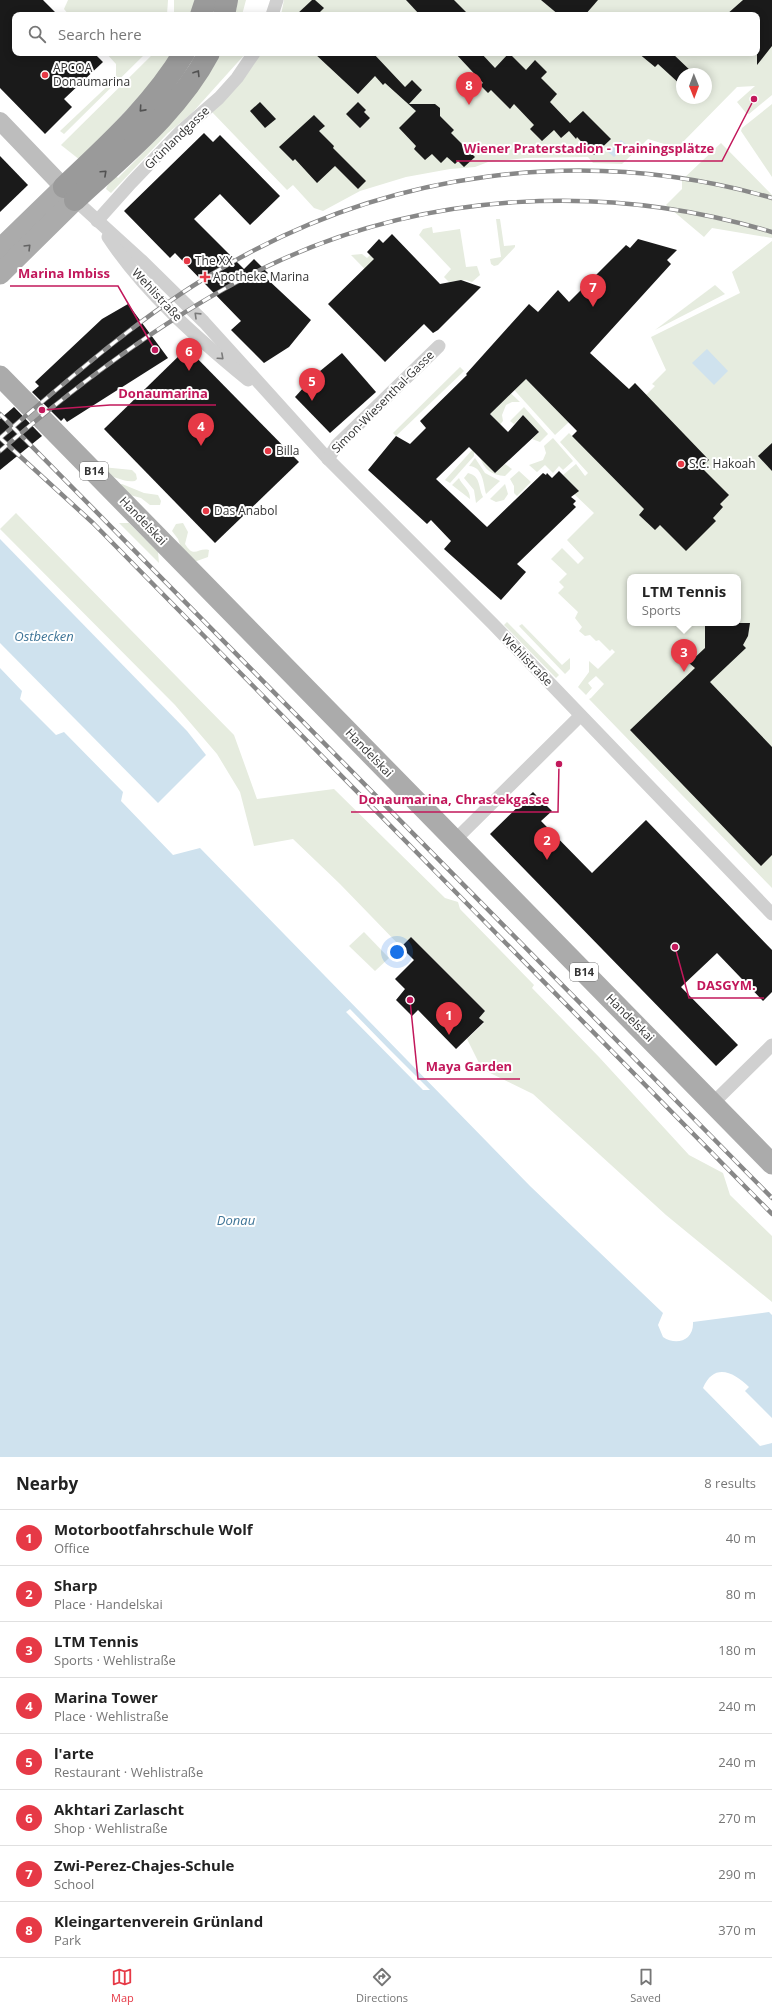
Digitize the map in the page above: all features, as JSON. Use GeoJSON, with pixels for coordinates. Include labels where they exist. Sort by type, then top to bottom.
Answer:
{"type":"FeatureCollection","features":[{"type":"Feature","properties":{"kind":"highway"},"geometry":{"type":"LineString","coordinates":[[202,12],[206,0]]}},
{"type":"Feature","properties":{"kind":"highway"},"geometry":{"type":"LineString","coordinates":[[225,12],[227,0]]}},
{"type":"Feature","properties":{"kind":"highway"},"geometry":{"type":"LineString","coordinates":[[70,194],[167,79],[182,56]]}},
{"type":"Feature","properties":{"kind":"highway"},"geometry":{"type":"LineString","coordinates":[[70,194],[156,124],[189,86],[207,56]]}},
{"type":"Feature","properties":{"kind":"main road"},"geometry":{"type":"LineString","coordinates":[[0,249],[70,194]]}},
{"type":"Feature","properties":{"kind":"main road"},"geometry":{"type":"LineString","coordinates":[[0,274],[70,194]]}},
{"type":"Feature","properties":{"kind":"main road","name":"Handelskai"},"geometry":{"type":"LineString","coordinates":[[0,376],[772,1164]]}},
{"type":"Feature","properties":{"kind":"street"},"geometry":{"type":"LineString","coordinates":[[273,12],[277,0]]}},
{"type":"Feature","properties":{"kind":"street","name":"Grünlandgasse"},"geometry":{"type":"LineString","coordinates":[[97,221],[131,182],[180,132],[219,98],[237,78],[252,56]]}},
{"type":"Feature","properties":{"kind":"street","name":"Wehlistraße"},"geometry":{"type":"LineString","coordinates":[[0,120],[97,221],[141,260],[204,322],[328,459],[492,623],[772,914]]}},
{"type":"Feature","properties":{"kind":"street","name":"Simon-Wiesenthal-Gasse"},"geometry":{"type":"LineString","coordinates":[[328,459],[337,445],[439,346]]}},
{"type":"Feature","properties":{"kind":"street"},"geometry":{"type":"LineString","coordinates":[[454,841],[580,716]]}},
{"type":"Feature","properties":{"kind":"street"},"geometry":{"type":"LineString","coordinates":[[713,1103],[772,1044]]}},
{"type":"Feature","properties":{"kind":"shaded area"},"geometry":{"type":"Polygon","coordinates":[[[68,0],[168,0],[167,12],[66,12],[64,9],[68,0]]]}},
{"type":"Feature","properties":{"kind":"shaded area"},"geometry":{"type":"Polygon","coordinates":[[[174,0],[198,0],[194,12],[174,12],[174,0]]]}},
{"type":"Feature","properties":{"kind":"shaded area"},"geometry":{"type":"Polygon","coordinates":[[[238,0],[246,0],[243,12],[236,12],[238,0]]]}},
{"type":"Feature","properties":{"kind":"shaded area"},"geometry":{"type":"Polygon","coordinates":[[[284,0],[772,0],[772,95],[749,114],[746,113],[737,102],[755,86],[737,87],[677,148],[648,139],[622,164],[593,163],[588,157],[526,158],[488,162],[475,167],[450,169],[406,177],[360,191],[323,211],[314,208],[293,185],[287,190],[211,111],[257,56],[760,56],[760,12],[282,12],[284,0]]]}},
{"type":"Feature","properties":{"kind":"shaded area"},"geometry":{"type":"Polygon","coordinates":[[[109,56],[143,56],[64,134],[60,131],[116,78],[116,64],[109,56]]]}},
{"type":"Feature","properties":{"kind":"shaded area"},"geometry":{"type":"Polygon","coordinates":[[[151,56],[173,56],[166,68],[80,160],[61,145],[151,56]]]}},
{"type":"Feature","properties":{"kind":"shaded area"},"geometry":{"type":"Polygon","coordinates":[[[219,56],[243,56],[192,113],[168,133],[111,193],[106,189],[109,182],[116,176],[118,178],[174,120],[211,71],[219,56]]]}},
{"type":"Feature","properties":{"kind":"shaded area"},"geometry":{"type":"Polygon","coordinates":[[[772,104],[772,177],[741,131],[742,128],[772,104]]]}},
{"type":"Feature","properties":{"kind":"shaded area"},"geometry":{"type":"Polygon","coordinates":[[[721,143],[772,195],[772,238],[712,228],[704,237],[666,205],[682,189],[682,180],[721,143]]]}},
{"type":"Feature","properties":{"kind":"shaded area"},"geometry":{"type":"Polygon","coordinates":[[[496,219],[500,219],[504,246],[515,245],[515,247],[498,265],[494,266],[491,264],[490,259],[501,257],[496,219]]]}},
{"type":"Feature","properties":{"kind":"shaded area"},"geometry":{"type":"Polygon","coordinates":[[[432,227],[433,233],[460,229],[466,267],[477,266],[480,275],[472,282],[465,280],[449,282],[444,277],[451,269],[419,235],[423,229],[432,227]]]}},
{"type":"Feature","properties":{"kind":"shaded area"},"geometry":{"type":"Polygon","coordinates":[[[772,241],[772,888],[589,699],[604,684],[596,676],[588,683],[592,688],[586,695],[578,687],[589,672],[589,661],[598,669],[615,652],[612,649],[610,651],[599,640],[596,641],[590,635],[585,636],[579,631],[582,627],[575,618],[578,612],[558,593],[564,587],[559,582],[567,574],[551,559],[562,548],[578,564],[584,558],[567,540],[594,513],[574,494],[578,490],[563,475],[576,464],[585,476],[588,473],[560,442],[569,433],[572,436],[615,402],[635,383],[646,395],[655,386],[652,384],[666,370],[651,337],[740,293],[732,272],[772,241]]]}},
{"type":"Feature","properties":{"kind":"shaded area"},"geometry":{"type":"Polygon","coordinates":[[[362,254],[367,258],[370,255],[380,265],[404,309],[351,255],[362,254]]]}},
{"type":"Feature","properties":{"kind":"shaded area"},"geometry":{"type":"Polygon","coordinates":[[[715,285],[725,294],[655,330],[715,285]]]}},
{"type":"Feature","properties":{"kind":"shaded area"},"geometry":{"type":"Polygon","coordinates":[[[508,361],[569,422],[555,435],[498,372],[508,361]]]}},
{"type":"Feature","properties":{"kind":"shaded area"},"geometry":{"type":"Polygon","coordinates":[[[460,367],[464,371],[396,436],[393,433],[460,367]]]}},
{"type":"Feature","properties":{"kind":"shaded area"},"geometry":{"type":"Polygon","coordinates":[[[493,376],[520,402],[512,402],[506,405],[502,415],[503,421],[491,435],[494,418],[484,407],[493,376]]]}},
{"type":"Feature","properties":{"kind":"shaded area"},"geometry":{"type":"Polygon","coordinates":[[[524,407],[548,434],[540,442],[532,439],[539,432],[523,415],[514,424],[510,421],[524,407]]]}},
{"type":"Feature","properties":{"kind":"shaded area"},"geometry":{"type":"Polygon","coordinates":[[[483,438],[474,451],[474,456],[450,483],[445,480],[483,438]]]}},
{"type":"Feature","properties":{"kind":"shaded area"},"geometry":{"type":"Polygon","coordinates":[[[553,438],[573,461],[563,470],[559,466],[553,473],[545,465],[537,472],[529,465],[543,460],[546,453],[544,446],[553,438]]]}},
{"type":"Feature","properties":{"kind":"shaded area"},"geometry":{"type":"Polygon","coordinates":[[[480,457],[495,473],[505,464],[512,469],[505,476],[492,473],[486,468],[480,457]]]}},
{"type":"Feature","properties":{"kind":"shaded area"},"geometry":{"type":"Polygon","coordinates":[[[475,458],[485,473],[500,481],[486,494],[480,472],[474,467],[469,466],[475,458]]]}},
{"type":"Feature","properties":{"kind":"shaded area"},"geometry":{"type":"Polygon","coordinates":[[[102,467],[132,470],[136,474],[137,479],[135,481],[127,481],[105,475],[102,467]]]}},
{"type":"Feature","properties":{"kind":"shaded area"},"geometry":{"type":"Polygon","coordinates":[[[519,471],[531,482],[517,496],[514,493],[514,486],[510,479],[519,471]]]}},
{"type":"Feature","properties":{"kind":"shaded area"},"geometry":{"type":"Polygon","coordinates":[[[468,473],[472,474],[477,479],[483,497],[476,503],[474,490],[464,478],[468,473]]]}},
{"type":"Feature","properties":{"kind":"shaded area"},"geometry":{"type":"Polygon","coordinates":[[[459,478],[469,492],[470,499],[452,485],[459,478]]]}},
{"type":"Feature","properties":{"kind":"shaded area"},"geometry":{"type":"Polygon","coordinates":[[[122,484],[144,493],[158,495],[161,501],[160,505],[150,505],[141,498],[123,493],[118,485],[122,484]]]}},
{"type":"Feature","properties":{"kind":"shaded area"},"geometry":{"type":"Polygon","coordinates":[[[505,484],[508,494],[504,500],[496,502],[490,499],[505,484]]]}},
{"type":"Feature","properties":{"kind":"shaded area"},"geometry":{"type":"Polygon","coordinates":[[[16,513],[234,735],[257,799],[334,789],[445,898],[458,902],[460,909],[534,985],[532,988],[599,1057],[689,1155],[723,1173],[730,1195],[772,1236],[772,1302],[666,1215],[533,1094],[482,1069],[467,1039],[484,1023],[479,1018],[485,1011],[411,937],[401,947],[340,884],[293,839],[254,846],[240,792],[217,754],[175,705],[0,529],[16,513]]]}},
{"type":"Feature","properties":{"kind":"shaded area"},"geometry":{"type":"Polygon","coordinates":[[[119,523],[129,523],[158,552],[159,563],[119,523]]]}},
{"type":"Feature","properties":{"kind":"shaded area"},"geometry":{"type":"Polygon","coordinates":[[[183,523],[188,532],[185,544],[191,551],[194,552],[205,549],[209,550],[208,557],[194,562],[184,556],[178,539],[172,531],[176,524],[183,523]]]}},
{"type":"Feature","properties":{"kind":"shaded area"},"geometry":{"type":"Polygon","coordinates":[[[507,622],[559,675],[556,678],[504,625],[507,622]]]}},
{"type":"Feature","properties":{"kind":"shaded area"},"geometry":{"type":"Polygon","coordinates":[[[522,624],[562,665],[570,658],[570,669],[565,674],[519,626],[522,624]]]}},
{"type":"Feature","properties":{"kind":"shaded area"},"geometry":{"type":"Polygon","coordinates":[[[364,932],[389,958],[375,971],[349,946],[364,932]]]}},
{"type":"Feature","properties":{"kind":"water"},"geometry":{"type":"Polygon","coordinates":[[[621,140],[627,145],[614,157],[608,152],[621,140]]]}},
{"type":"Feature","properties":{"kind":"water"},"geometry":{"type":"Polygon","coordinates":[[[707,349],[728,371],[714,385],[692,363],[707,349]]]}},
{"type":"Feature","properties":{"kind":"water","name":"Ostbecken"},"geometry":{"type":"Polygon","coordinates":[[[0,539],[187,731],[206,755],[158,803],[0,643],[0,539]]]}},
{"type":"Feature","properties":{"kind":"water","name":"Donau"},"geometry":{"type":"Polygon","coordinates":[[[0,668],[22,691],[20,699],[56,735],[64,732],[123,792],[121,801],[173,855],[200,848],[530,1186],[663,1313],[658,1325],[663,1337],[673,1341],[683,1340],[691,1334],[693,1322],[769,1312],[772,1315],[772,1418],[745,1391],[749,1387],[731,1374],[718,1372],[708,1380],[703,1388],[760,1446],[772,1443],[772,1457],[0,1457],[0,668]]]}},
{"type":"Feature","properties":{"kind":"pier"},"geometry":{"type":"Polygon","coordinates":[[[350,1009],[430,1090],[423,1090],[346,1012],[350,1009]]]}},
{"type":"Feature","properties":{"kind":"building","name":"APCOA Donaumarina"},"geometry":{"type":"Polygon","coordinates":[[[0,0],[43,0],[55,12],[12,12],[12,56],[97,56],[103,62],[64,99],[72,107],[45,134],[0,88],[0,0]]]}},
{"type":"Feature","properties":{"kind":"building"},"geometry":{"type":"Polygon","coordinates":[[[312,0],[315,0],[324,8],[320,12],[299,12],[312,0]]]}},
{"type":"Feature","properties":{"kind":"building"},"geometry":{"type":"Polygon","coordinates":[[[406,0],[454,0],[466,12],[417,12],[406,0]]]}},
{"type":"Feature","properties":{"kind":"building"},"geometry":{"type":"Polygon","coordinates":[[[541,0],[598,0],[588,12],[555,12],[541,0]]]}},
{"type":"Feature","properties":{"kind":"building"},"geometry":{"type":"Polygon","coordinates":[[[743,0],[772,0],[772,46],[757,65],[757,56],[760,56],[760,12],[729,12],[743,0]]]}},
{"type":"Feature","properties":{"kind":"building"},"geometry":{"type":"Polygon","coordinates":[[[317,56],[376,56],[405,87],[412,80],[422,90],[409,104],[435,104],[440,108],[440,116],[454,130],[451,133],[475,157],[464,167],[458,161],[455,164],[447,157],[441,163],[432,154],[425,160],[414,149],[416,146],[399,128],[416,111],[385,83],[383,85],[375,76],[358,94],[317,56]]]}},
{"type":"Feature","properties":{"kind":"building"},"geometry":{"type":"Polygon","coordinates":[[[458,56],[484,56],[495,68],[506,56],[512,56],[526,70],[535,60],[547,72],[541,78],[557,94],[550,102],[570,123],[583,111],[611,139],[594,155],[577,137],[576,139],[569,131],[561,138],[554,130],[542,141],[530,129],[534,125],[514,104],[510,109],[491,90],[488,93],[480,85],[483,83],[458,56]]]}},
{"type":"Feature","properties":{"kind":"building"},"geometry":{"type":"Polygon","coordinates":[[[642,56],[675,56],[688,68],[676,68],[676,80],[658,64],[655,67],[642,56]]]}},
{"type":"Feature","properties":{"kind":"building"},"geometry":{"type":"Polygon","coordinates":[[[260,102],[276,119],[265,128],[250,111],[260,102]]]}},
{"type":"Feature","properties":{"kind":"building"},"geometry":{"type":"Polygon","coordinates":[[[358,102],[366,110],[364,112],[370,118],[360,128],[346,114],[358,102]]]}},
{"type":"Feature","properties":{"kind":"building"},"geometry":{"type":"Polygon","coordinates":[[[314,115],[325,126],[319,131],[334,146],[333,148],[366,181],[358,189],[335,166],[317,183],[295,159],[293,161],[279,147],[314,115]]]}},
{"type":"Feature","properties":{"kind":"building"},"geometry":{"type":"Polygon","coordinates":[[[204,133],[213,142],[220,135],[280,196],[250,225],[220,194],[194,219],[244,269],[254,259],[268,273],[264,276],[311,320],[289,347],[264,363],[231,330],[241,321],[175,253],[170,258],[124,211],[204,133]]]}},
{"type":"Feature","properties":{"kind":"building"},"geometry":{"type":"Polygon","coordinates":[[[0,156],[28,185],[0,212],[0,156]]]}},
{"type":"Feature","properties":{"kind":"building"},"geometry":{"type":"Polygon","coordinates":[[[392,234],[440,284],[461,280],[481,287],[438,330],[433,333],[424,324],[385,362],[328,304],[374,259],[367,252],[379,239],[383,243],[392,234]]]}},
{"type":"Feature","properties":{"kind":"building"},"geometry":{"type":"Polygon","coordinates":[[[638,239],[677,250],[667,260],[671,264],[590,353],[629,389],[635,383],[709,460],[701,467],[729,495],[720,504],[723,507],[713,518],[716,521],[686,551],[660,525],[655,530],[639,515],[644,509],[572,436],[577,431],[526,379],[490,414],[508,432],[523,415],[539,432],[495,473],[469,447],[436,479],[487,527],[543,473],[546,475],[547,473],[552,478],[559,471],[579,491],[571,497],[576,501],[573,504],[576,507],[517,564],[526,572],[501,600],[444,549],[451,541],[431,520],[427,524],[368,470],[396,436],[410,444],[426,428],[420,421],[467,375],[466,374],[529,304],[538,312],[558,290],[569,302],[626,245],[630,248],[638,239]]]}},
{"type":"Feature","properties":{"kind":"building"},"geometry":{"type":"Polygon","coordinates":[[[128,304],[168,358],[67,422],[64,418],[61,421],[32,392],[39,386],[35,382],[102,319],[128,304]]]}},
{"type":"Feature","properties":{"kind":"building"},"geometry":{"type":"Polygon","coordinates":[[[187,348],[299,462],[215,543],[104,429],[187,348]]]}},
{"type":"Feature","properties":{"kind":"building"},"geometry":{"type":"Polygon","coordinates":[[[342,353],[376,392],[330,433],[295,397],[314,376],[342,353]]]}},
{"type":"Feature","properties":{"kind":"building"},"geometry":{"type":"Polygon","coordinates":[[[14,407],[42,436],[0,470],[0,419],[14,407]]]}},
{"type":"Feature","properties":{"kind":"building"},"geometry":{"type":"Polygon","coordinates":[[[772,443],[772,471],[758,456],[772,443]]]}},
{"type":"Feature","properties":{"kind":"building"},"geometry":{"type":"Polygon","coordinates":[[[741,623],[750,623],[748,636],[743,645],[746,648],[710,682],[772,747],[772,855],[761,866],[630,730],[695,668],[689,663],[705,648],[705,626],[741,626],[741,623]]]}},
{"type":"Feature","properties":{"kind":"building"},"geometry":{"type":"Polygon","coordinates":[[[533,792],[552,811],[541,821],[592,873],[646,820],[772,950],[772,992],[763,1001],[717,953],[681,987],[738,1045],[716,1066],[490,834],[533,792]]]}},
{"type":"Feature","properties":{"kind":"building"},"geometry":{"type":"Polygon","coordinates":[[[411,937],[485,1011],[479,1018],[484,1022],[456,1049],[418,1010],[412,1016],[396,1000],[405,989],[395,979],[414,960],[401,947],[411,937]]]}},
{"type":"Feature","properties":{"kind":"railway"},"geometry":{"type":"LineString","coordinates":[[0,438],[52,393],[132,328],[188,289],[217,271],[281,237],[348,210],[416,190],[487,177],[558,171],[629,173],[701,182],[772,198]]}},
{"type":"Feature","properties":{"kind":"railway"},"geometry":{"type":"LineString","coordinates":[[0,451],[62,399],[128,350],[232,284],[268,266],[328,241],[390,222],[453,209],[517,202],[581,201],[645,206],[709,216],[772,232]]}},
{"type":"Feature","properties":{"kind":"railway"},"geometry":{"type":"LineString","coordinates":[[0,414],[772,1198]]}},
{"type":"Feature","properties":{"kind":"railway"},"geometry":{"type":"LineString","coordinates":[[0,438],[93,523],[772,1214]]}},
{"type":"Feature","properties":{"kind":"place","name":"APCOA Donaumarina"},"geometry":{"type":"Point","coordinates":[45,75]}},
{"type":"Feature","properties":{"kind":"place","name":"Wiener Praterstadion - Trainingsplätze"},"geometry":{"type":"Point","coordinates":[754,99]}},
{"type":"Feature","properties":{"kind":"place","name":"Kleingartenverein Grünland"},"geometry":{"type":"Point","coordinates":[469,105]}},
{"type":"Feature","properties":{"kind":"place","name":"The XX"},"geometry":{"type":"Point","coordinates":[187,261]}},
{"type":"Feature","properties":{"kind":"place","name":"Apotheke Marina"},"geometry":{"type":"Point","coordinates":[205,277]}},
{"type":"Feature","properties":{"kind":"place","name":"Zwi-Perez-Chajes-Schule"},"geometry":{"type":"Point","coordinates":[593,307]}},
{"type":"Feature","properties":{"kind":"place","name":"Marina Imbiss"},"geometry":{"type":"Point","coordinates":[155,350]}},
{"type":"Feature","properties":{"kind":"place","name":"Akhtari Zarlascht"},"geometry":{"type":"Point","coordinates":[189,371]}},
{"type":"Feature","properties":{"kind":"place","name":"l'arte"},"geometry":{"type":"Point","coordinates":[312,401]}},
{"type":"Feature","properties":{"kind":"place","name":"Donaumarina"},"geometry":{"type":"Point","coordinates":[42,410]}},
{"type":"Feature","properties":{"kind":"place","name":"Marina Tower"},"geometry":{"type":"Point","coordinates":[201,446]}},
{"type":"Feature","properties":{"kind":"place","name":"Billa"},"geometry":{"type":"Point","coordinates":[268,451]}},
{"type":"Feature","properties":{"kind":"place","name":"S.C. Hakoah"},"geometry":{"type":"Point","coordinates":[681,464]}},
{"type":"Feature","properties":{"kind":"place","name":"Das Anabol"},"geometry":{"type":"Point","coordinates":[206,511]}},
{"type":"Feature","properties":{"kind":"place","name":"LTM Tennis"},"geometry":{"type":"Point","coordinates":[684,672]}},
{"type":"Feature","properties":{"kind":"place","name":"Donaumarina, Chrastekgasse"},"geometry":{"type":"Point","coordinates":[559,764]}},
{"type":"Feature","properties":{"kind":"place","name":"Sharp"},"geometry":{"type":"Point","coordinates":[547,860]}},
{"type":"Feature","properties":{"kind":"place","name":"DASGYM."},"geometry":{"type":"Point","coordinates":[675,947]}},
{"type":"Feature","properties":{"kind":"place","name":"Maya Garden"},"geometry":{"type":"Point","coordinates":[410,1000]}},
{"type":"Feature","properties":{"kind":"place","name":"Motorbootfahrschule Wolf"},"geometry":{"type":"Point","coordinates":[449,1035]}}]}
